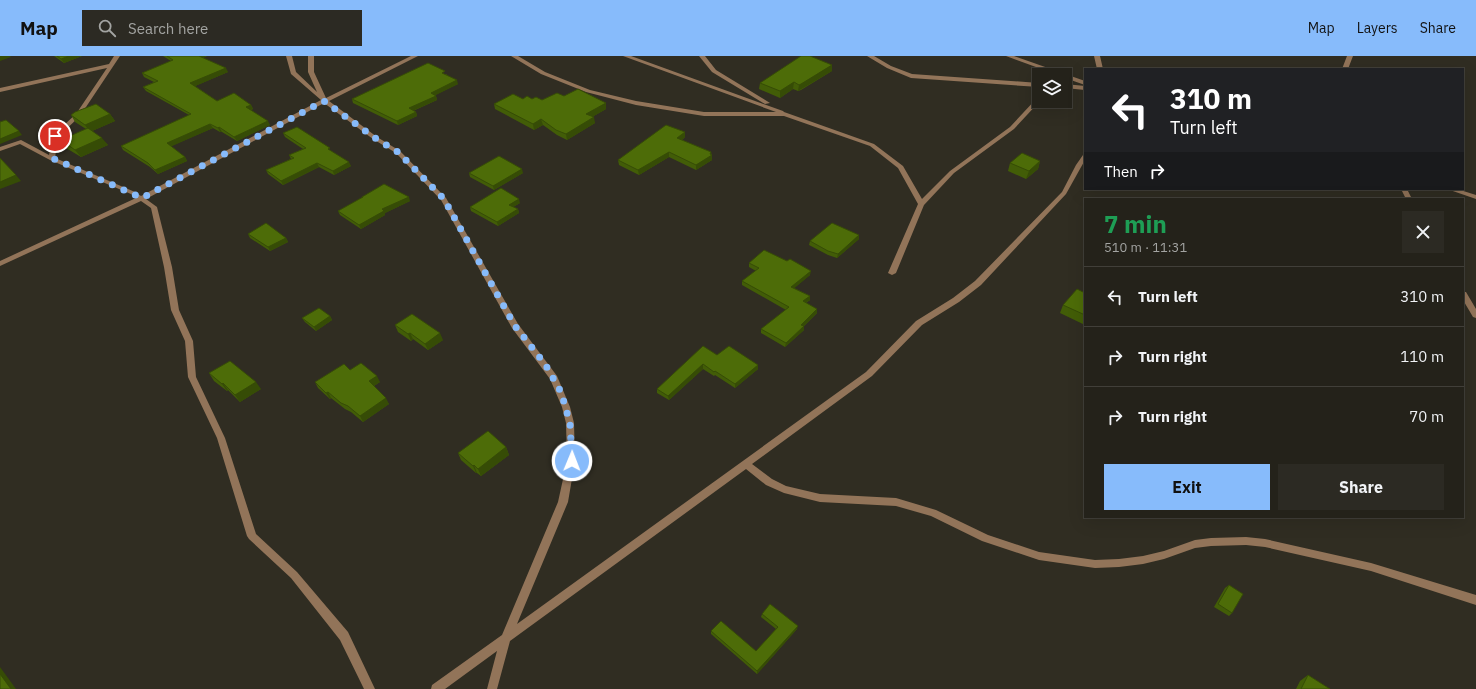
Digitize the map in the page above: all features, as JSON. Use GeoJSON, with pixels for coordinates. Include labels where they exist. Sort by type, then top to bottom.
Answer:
{"type":"FeatureCollection","features":[{"type":"Feature","properties":{"kind":"street"},"geometry":{"type":"LineString","coordinates":[[52,158],[55,136],[78,115],[117,56]]}},
{"type":"Feature","properties":{"kind":"street"},"geometry":{"type":"LineString","coordinates":[[290,56],[293,73],[324,101],[375,138],[398,152],[444,199],[515,326],[554,378],[566,407],[570,423],[572,461],[563,502],[506,638],[492,689]]}},
{"type":"Feature","properties":{"kind":"street"},"geometry":{"type":"LineString","coordinates":[[311,56],[311,72],[324,101]]}},
{"type":"Feature","properties":{"kind":"street"},"geometry":{"type":"LineString","coordinates":[[0,264],[142,198],[324,101],[415,56]]}},
{"type":"Feature","properties":{"kind":"street"},"geometry":{"type":"LineString","coordinates":[[514,56],[543,74],[588,91],[636,103],[704,114],[785,114]]}},
{"type":"Feature","properties":{"kind":"street"},"geometry":{"type":"LineString","coordinates":[[626,56],[872,145],[901,167],[921,204]]}},
{"type":"Feature","properties":{"kind":"street"},"geometry":{"type":"LineString","coordinates":[[702,56],[714,71],[785,114]]}},
{"type":"Feature","properties":{"kind":"street"},"geometry":{"type":"LineString","coordinates":[[870,56],[889,67],[911,76],[1032,85]]}},
{"type":"Feature","properties":{"kind":"street"},"geometry":{"type":"LineString","coordinates":[[1009,56],[1043,68]]}},
{"type":"Feature","properties":{"kind":"street"},"geometry":{"type":"LineString","coordinates":[[1098,56],[1100,68]]}},
{"type":"Feature","properties":{"kind":"street"},"geometry":{"type":"LineString","coordinates":[[1345,68],[1350,56]]}},
{"type":"Feature","properties":{"kind":"street"},"geometry":{"type":"LineString","coordinates":[[0,90],[111,65]]}},
{"type":"Feature","properties":{"kind":"street"},"geometry":{"type":"LineString","coordinates":[[1072,78],[1084,83]]}},
{"type":"Feature","properties":{"kind":"street"},"geometry":{"type":"LineString","coordinates":[[1072,87],[1084,88]]}},
{"type":"Feature","properties":{"kind":"street"},"geometry":{"type":"LineString","coordinates":[[892,273],[921,204],[952,172],[1012,128],[1032,107]]}},
{"type":"Feature","properties":{"kind":"street"},"geometry":{"type":"LineString","coordinates":[[0,149],[21,142],[52,158],[142,198],[154,207],[168,266],[175,310],[189,341],[192,377],[204,400],[220,438],[252,536],[294,575],[344,636],[370,689]]}},
{"type":"Feature","properties":{"kind":"street"},"geometry":{"type":"LineString","coordinates":[[436,689],[870,374],[919,323],[956,300],[978,283],[1070,185],[1076,168],[1084,157]]}},
{"type":"Feature","properties":{"kind":"street"},"geometry":{"type":"LineString","coordinates":[[1453,190],[1476,197]]}},
{"type":"Feature","properties":{"kind":"street"},"geometry":{"type":"LineString","coordinates":[[1464,296],[1476,315]]}},
{"type":"Feature","properties":{"kind":"street"},"geometry":{"type":"LineString","coordinates":[[744,464],[769,482],[802,495],[820,498],[896,502],[933,513],[985,538],[1046,558],[1095,564],[1119,563],[1143,560],[1164,555],[1194,544],[1217,541],[1246,541],[1265,543],[1371,568],[1476,600]]}},
{"type":"Feature","properties":{"kind":"building"},"geometry":{"type":"Polygon","coordinates":[[[57,56],[69,56],[61,59],[57,56]]]}},
{"type":"Feature","properties":{"kind":"building"},"geometry":{"type":"Polygon","coordinates":[[[167,56],[199,56],[226,68],[190,83],[217,101],[234,93],[251,105],[246,107],[268,121],[234,137],[219,127],[218,128],[210,124],[167,143],[185,157],[155,170],[148,163],[121,146],[191,114],[143,87],[158,81],[142,73],[173,60],[167,56]]]}},
{"type":"Feature","properties":{"kind":"building"},"geometry":{"type":"Polygon","coordinates":[[[801,56],[810,56],[832,65],[799,85],[794,82],[780,91],[760,83],[801,56]]]}},
{"type":"Feature","properties":{"kind":"building"},"geometry":{"type":"Polygon","coordinates":[[[428,63],[445,71],[442,73],[457,80],[431,93],[436,96],[409,108],[416,112],[397,121],[352,99],[428,63]]]}},
{"type":"Feature","properties":{"kind":"building"},"geometry":{"type":"Polygon","coordinates":[[[578,89],[606,103],[586,114],[594,117],[566,134],[556,130],[541,119],[533,124],[494,104],[513,94],[523,99],[527,96],[532,99],[536,97],[542,100],[557,93],[564,96],[578,89]]]}},
{"type":"Feature","properties":{"kind":"building"},"geometry":{"type":"Polygon","coordinates":[[[96,104],[110,114],[85,125],[71,115],[75,112],[96,104]]]}},
{"type":"Feature","properties":{"kind":"building"},"geometry":{"type":"Polygon","coordinates":[[[6,120],[19,131],[0,139],[0,122],[6,120]]]}},
{"type":"Feature","properties":{"kind":"building"},"geometry":{"type":"Polygon","coordinates":[[[666,125],[685,132],[677,138],[711,152],[710,154],[712,155],[696,165],[669,152],[638,170],[618,160],[666,125]]]}},
{"type":"Feature","properties":{"kind":"building"},"geometry":{"type":"Polygon","coordinates":[[[297,127],[349,162],[333,171],[317,163],[281,181],[266,170],[294,158],[289,155],[306,148],[283,133],[297,127]]]}},
{"type":"Feature","properties":{"kind":"building"},"geometry":{"type":"Polygon","coordinates":[[[88,128],[102,138],[75,150],[61,140],[88,128]]]}},
{"type":"Feature","properties":{"kind":"building"},"geometry":{"type":"Polygon","coordinates":[[[1022,153],[1040,161],[1029,171],[1010,163],[1022,153]]]}},
{"type":"Feature","properties":{"kind":"building"},"geometry":{"type":"Polygon","coordinates":[[[499,156],[522,169],[493,186],[469,173],[499,156]]]}},
{"type":"Feature","properties":{"kind":"building"},"geometry":{"type":"Polygon","coordinates":[[[0,158],[16,175],[0,182],[0,158]]]}},
{"type":"Feature","properties":{"kind":"building"},"geometry":{"type":"Polygon","coordinates":[[[384,184],[409,197],[382,209],[384,211],[359,225],[338,211],[363,197],[384,184]]]}},
{"type":"Feature","properties":{"kind":"building"},"geometry":{"type":"Polygon","coordinates":[[[501,188],[519,199],[509,205],[518,209],[497,222],[470,207],[501,188]]]}},
{"type":"Feature","properties":{"kind":"building"},"geometry":{"type":"Polygon","coordinates":[[[266,223],[286,238],[268,247],[248,234],[266,223]]]}},
{"type":"Feature","properties":{"kind":"building"},"geometry":{"type":"Polygon","coordinates":[[[832,223],[859,235],[838,254],[828,251],[810,241],[832,223]]]}},
{"type":"Feature","properties":{"kind":"building"},"geometry":{"type":"Polygon","coordinates":[[[764,250],[787,261],[790,259],[811,271],[791,287],[810,296],[803,301],[817,309],[801,325],[804,326],[786,343],[761,329],[789,307],[742,281],[759,268],[749,263],[764,250]]]}},
{"type":"Feature","properties":{"kind":"building"},"geometry":{"type":"Polygon","coordinates":[[[1077,289],[1084,292],[1084,315],[1063,305],[1077,289]]]}},
{"type":"Feature","properties":{"kind":"building"},"geometry":{"type":"Polygon","coordinates":[[[319,308],[330,316],[314,327],[302,318],[319,308]]]}},
{"type":"Feature","properties":{"kind":"building"},"geometry":{"type":"Polygon","coordinates":[[[412,314],[440,333],[425,344],[410,333],[408,334],[395,325],[412,314]]]}},
{"type":"Feature","properties":{"kind":"building"},"geometry":{"type":"Polygon","coordinates":[[[703,346],[717,355],[729,346],[758,365],[735,384],[703,364],[668,396],[657,389],[703,346]]]}},
{"type":"Feature","properties":{"kind":"building"},"geometry":{"type":"Polygon","coordinates":[[[230,361],[256,382],[235,395],[223,383],[222,384],[209,373],[230,361]]]}},
{"type":"Feature","properties":{"kind":"building"},"geometry":{"type":"Polygon","coordinates":[[[361,363],[377,376],[369,381],[386,398],[360,416],[328,392],[326,393],[315,382],[344,364],[350,370],[361,363]]]}},
{"type":"Feature","properties":{"kind":"building"},"geometry":{"type":"Polygon","coordinates":[[[488,431],[506,447],[478,469],[458,453],[488,431]]]}},
{"type":"Feature","properties":{"kind":"building"},"geometry":{"type":"Polygon","coordinates":[[[1229,585],[1243,594],[1232,613],[1218,604],[1229,585]]]}},
{"type":"Feature","properties":{"kind":"building"},"geometry":{"type":"Polygon","coordinates":[[[770,604],[798,626],[757,671],[711,631],[721,621],[756,651],[778,627],[762,614],[770,604]]]}},
{"type":"Feature","properties":{"kind":"building"},"geometry":{"type":"Polygon","coordinates":[[[0,674],[11,689],[0,689],[0,674]]]}},
{"type":"Feature","properties":{"kind":"building"},"geometry":{"type":"Polygon","coordinates":[[[1308,675],[1330,689],[1301,689],[1308,675]]]}},
{"type":"Feature","properties":{"kind":"route"},"geometry":{"type":"LineString","coordinates":[[55,136],[52,158],[142,198],[324,101],[375,138],[398,152],[444,199],[515,326],[545,364],[561,392],[570,423],[572,461]]}}]}
